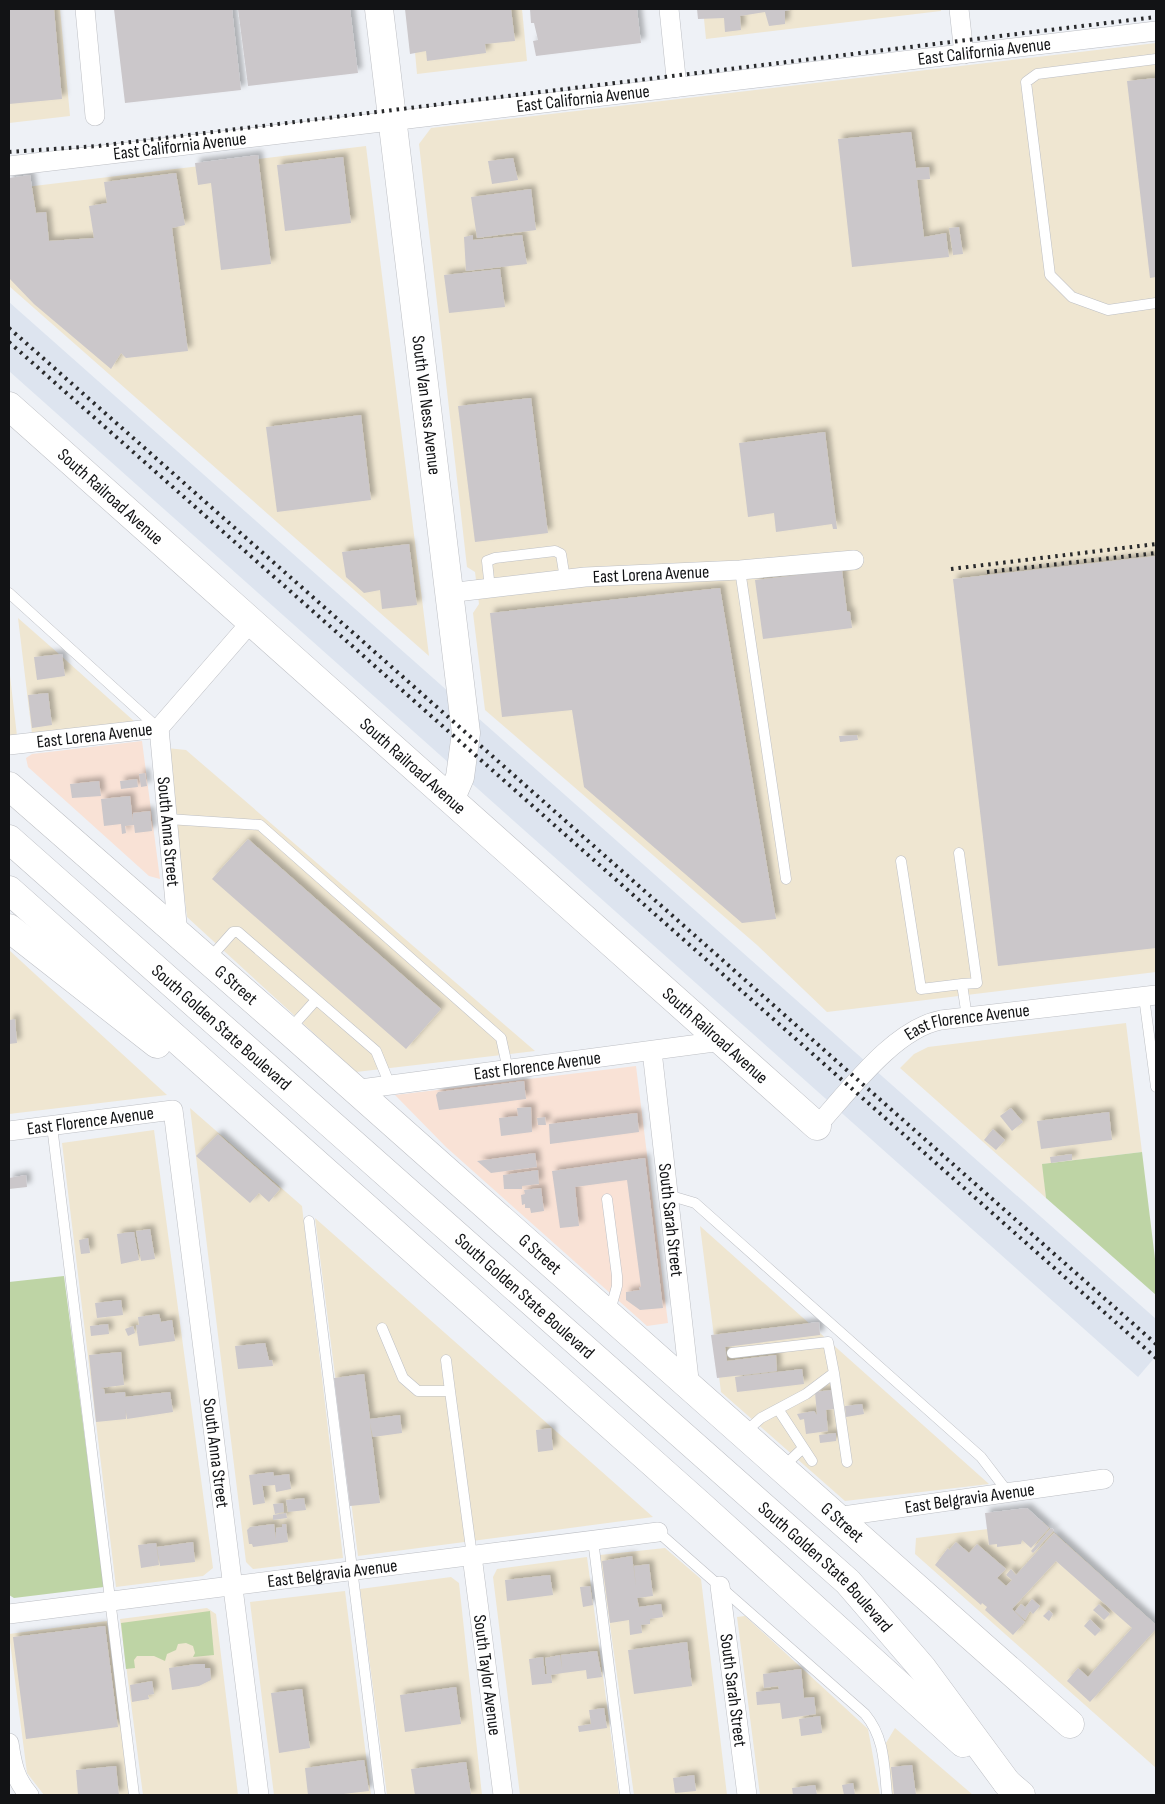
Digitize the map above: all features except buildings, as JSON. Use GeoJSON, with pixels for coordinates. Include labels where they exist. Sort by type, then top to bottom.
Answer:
{"type":"FeatureCollection","features":[{"type":"Feature","properties":{"kind":"main road","name":"South Van Ness Avenue"},"geometry":{"type":"LineString","coordinates":[[379,9],[466,733],[460,777],[451,798]]}},
{"type":"Feature","properties":{"kind":"main road","name":"South Railroad Avenue"},"geometry":{"type":"LineString","coordinates":[[9,406],[817,1126]]}},
{"type":"Feature","properties":{"kind":"main road","name":"G Street"},"geometry":{"type":"LineString","coordinates":[[9,786],[289,1031],[353,1090],[609,1314],[1070,1724]]}},
{"type":"Feature","properties":{"kind":"main road","name":"South Golden State Boulevard"},"geometry":{"type":"LineString","coordinates":[[9,839],[848,1582],[923,1669],[1014,1789]]}},
{"type":"Feature","properties":{"kind":"main road","name":"South Golden State Boulevard"},"geometry":{"type":"LineString","coordinates":[[9,890],[699,1504],[1014,1789]]}},
{"type":"Feature","properties":{"kind":"main road"},"geometry":{"type":"LineString","coordinates":[[9,928],[392,1231]]}},
{"type":"Feature","properties":{"kind":"street"},"geometry":{"type":"LineString","coordinates":[[85,9],[95,116]]}},
{"type":"Feature","properties":{"kind":"street"},"geometry":{"type":"LineString","coordinates":[[669,9],[677,87]]}},
{"type":"Feature","properties":{"kind":"street"},"geometry":{"type":"LineString","coordinates":[[960,9],[964,54]]}},
{"type":"Feature","properties":{"kind":"street","name":"East California Avenue"},"geometry":{"type":"LineString","coordinates":[[9,166],[112,156],[391,120],[1156,31]]}},
{"type":"Feature","properties":{"kind":"street","name":"East Lorena Avenue"},"geometry":{"type":"LineString","coordinates":[[448,593],[565,579],[740,570],[854,560]]}},
{"type":"Feature","properties":{"kind":"street","name":"East Lorena Avenue"},"geometry":{"type":"LineString","coordinates":[[9,746],[159,728],[251,622]]}},
{"type":"Feature","properties":{"kind":"street","name":"South Anna Street"},"geometry":{"type":"LineString","coordinates":[[159,728],[178,935]]}},
{"type":"Feature","properties":{"kind":"street","name":"East Florence Avenue"},"geometry":{"type":"LineString","coordinates":[[817,1126],[909,1032],[930,1022],[1150,996]]}},
{"type":"Feature","properties":{"kind":"street","name":"East Florence Avenue"},"geometry":{"type":"LineString","coordinates":[[353,1090],[722,1041]]}},
{"type":"Feature","properties":{"kind":"street","name":"South Sarah Street"},"geometry":{"type":"LineString","coordinates":[[652,1051],[690,1388]]}},
{"type":"Feature","properties":{"kind":"street","name":"South Anna Street"},"geometry":{"type":"LineString","coordinates":[[173,1110],[259,1795]]}},
{"type":"Feature","properties":{"kind":"street","name":"East Florence Avenue"},"geometry":{"type":"LineString","coordinates":[[9,1131],[173,1110]]}},
{"type":"Feature","properties":{"kind":"street","name":"East Belgravia Avenue"},"geometry":{"type":"LineString","coordinates":[[836,1517],[1007,1491],[1104,1479]]}},
{"type":"Feature","properties":{"kind":"street","name":"East Belgravia Avenue"},"geometry":{"type":"LineString","coordinates":[[9,1614],[658,1532]]}},
{"type":"Feature","properties":{"kind":"street","name":"South Taylor Avenue"},"geometry":{"type":"LineString","coordinates":[[472,1556],[503,1795]]}},
{"type":"Feature","properties":{"kind":"street","name":"South Sarah Street"},"geometry":{"type":"LineString","coordinates":[[720,1586],[747,1795]]}},
{"type":"Feature","properties":{"kind":"street"},"geometry":{"type":"LineString","coordinates":[[9,1743],[13,1769],[20,1785],[30,1795]]}},
{"type":"Feature","properties":{"kind":"lane"},"geometry":{"type":"LineString","coordinates":[[1156,59],[1037,74],[1026,82],[1050,275],[1072,297],[1108,310],[1156,303]]}},
{"type":"Feature","properties":{"kind":"lane"},"geometry":{"type":"LineString","coordinates":[[490,589],[487,562],[503,557],[555,551],[561,554],[565,579]]}},
{"type":"Feature","properties":{"kind":"lane"},"geometry":{"type":"LineString","coordinates":[[740,570],[786,878]]}},
{"type":"Feature","properties":{"kind":"lane"},"geometry":{"type":"LineString","coordinates":[[9,593],[159,728]]}},
{"type":"Feature","properties":{"kind":"lane"},"geometry":{"type":"LineString","coordinates":[[168,819],[260,824],[502,1038],[508,1070]]}},
{"type":"Feature","properties":{"kind":"lane"},"geometry":{"type":"LineString","coordinates":[[902,861],[921,989],[977,983],[959,853]]}},
{"type":"Feature","properties":{"kind":"lane"},"geometry":{"type":"LineString","coordinates":[[208,960],[233,932],[238,932],[376,1051],[390,1085]]}},
{"type":"Feature","properties":{"kind":"lane"},"geometry":{"type":"LineString","coordinates":[[962,984],[967,1017]]}},
{"type":"Feature","properties":{"kind":"lane"},"geometry":{"type":"LineString","coordinates":[[1150,996],[1156,1087]]}},
{"type":"Feature","properties":{"kind":"lane"},"geometry":{"type":"LineString","coordinates":[[289,1031],[316,1000]]}},
{"type":"Feature","properties":{"kind":"lane"},"geometry":{"type":"LineString","coordinates":[[52,1126],[134,1795]]}},
{"type":"Feature","properties":{"kind":"lane"},"geometry":{"type":"LineString","coordinates":[[668,1195],[695,1203],[981,1457],[1007,1491]]}},
{"type":"Feature","properties":{"kind":"lane"},"geometry":{"type":"LineString","coordinates":[[607,1199],[617,1276],[617,1286],[609,1314]]}},
{"type":"Feature","properties":{"kind":"lane"},"geometry":{"type":"LineString","coordinates":[[309,1221],[380,1795]]}},
{"type":"Feature","properties":{"kind":"lane"},"geometry":{"type":"LineString","coordinates":[[382,1328],[403,1378],[418,1391],[450,1392]]}},
{"type":"Feature","properties":{"kind":"lane"},"geometry":{"type":"LineString","coordinates":[[732,1353],[828,1342],[847,1462]]}},
{"type":"Feature","properties":{"kind":"lane"},"geometry":{"type":"LineString","coordinates":[[446,1360],[472,1556]]}},
{"type":"Feature","properties":{"kind":"lane"},"geometry":{"type":"LineString","coordinates":[[742,1434],[761,1418],[806,1394],[834,1373]]}},
{"type":"Feature","properties":{"kind":"lane"},"geometry":{"type":"LineString","coordinates":[[778,1409],[812,1461]]}},
{"type":"Feature","properties":{"kind":"lane"},"geometry":{"type":"LineString","coordinates":[[782,1469],[803,1448]]}},
{"type":"Feature","properties":{"kind":"lane"},"geometry":{"type":"LineString","coordinates":[[658,1532],[865,1714],[876,1727],[881,1741],[887,1795]]}},
{"type":"Feature","properties":{"kind":"lane"},"geometry":{"type":"LineString","coordinates":[[594,1540],[625,1795]]}},
{"type":"Feature","properties":{"kind":"shaded area"},"geometry":{"type":"Polygon","coordinates":[[[9,9],[60,9],[70,116],[9,123],[9,9]]]}},
{"type":"Feature","properties":{"kind":"shaded area"},"geometry":{"type":"Polygon","coordinates":[[[411,9],[522,9],[527,61],[417,74],[411,9]]]}},
{"type":"Feature","properties":{"kind":"shaded area"},"geometry":{"type":"Polygon","coordinates":[[[703,9],[941,9],[941,11],[706,39],[703,9]]]}},
{"type":"Feature","properties":{"kind":"shaded area"},"geometry":{"type":"Polygon","coordinates":[[[1156,43],[1156,972],[827,1012],[757,945],[485,710],[473,613],[479,604],[475,572],[467,567],[419,144],[431,128],[1156,43]]]}},
{"type":"Feature","properties":{"kind":"shaded area"},"geometry":{"type":"Polygon","coordinates":[[[366,146],[429,656],[9,286],[9,189],[366,146]]]}},
{"type":"Feature","properties":{"kind":"shaded area"},"geometry":{"type":"Polygon","coordinates":[[[9,302],[1156,1319],[1156,1356],[1138,1377],[9,371],[9,302]]]}},
{"type":"Feature","properties":{"kind":"shaded area"},"geometry":{"type":"Polygon","coordinates":[[[18,618],[59,654],[135,722],[32,734],[18,618]]]}},
{"type":"Feature","properties":{"kind":"shaded area"},"geometry":{"type":"Polygon","coordinates":[[[9,667],[17,736],[9,737],[9,667]]]}},
{"type":"Feature","properties":{"kind":"shaded area"},"geometry":{"type":"Polygon","coordinates":[[[142,741],[160,879],[149,876],[28,767],[26,758],[32,754],[142,741]]]}},
{"type":"Feature","properties":{"kind":"shaded area"},"geometry":{"type":"Polygon","coordinates":[[[167,748],[186,750],[535,1051],[356,1072],[187,917],[167,748]]]}},
{"type":"Feature","properties":{"kind":"shaded area"},"geometry":{"type":"Polygon","coordinates":[[[9,950],[48,986],[167,1095],[9,1114],[9,950]]]}},
{"type":"Feature","properties":{"kind":"shaded area"},"geometry":{"type":"Polygon","coordinates":[[[1126,1023],[1142,1152],[1043,1164],[1046,1198],[900,1068],[914,1054],[928,1047],[1126,1023]]]}},
{"type":"Feature","properties":{"kind":"shaded area"},"geometry":{"type":"Polygon","coordinates":[[[636,1066],[668,1323],[647,1326],[446,1147],[395,1095],[636,1066]]]}},
{"type":"Feature","properties":{"kind":"shaded area"},"geometry":{"type":"Polygon","coordinates":[[[190,1108],[302,1206],[343,1558],[253,1569],[246,1562],[190,1108]]]}},
{"type":"Feature","properties":{"kind":"shaded area"},"geometry":{"type":"Polygon","coordinates":[[[154,1130],[213,1568],[203,1576],[116,1587],[62,1143],[154,1130]]]}},
{"type":"Feature","properties":{"kind":"shaded area"},"geometry":{"type":"Polygon","coordinates":[[[315,1218],[653,1517],[358,1556],[315,1218]]]}},
{"type":"Feature","properties":{"kind":"shaded area"},"geometry":{"type":"Polygon","coordinates":[[[700,1226],[989,1484],[845,1501],[721,1392],[700,1226]]]}},
{"type":"Feature","properties":{"kind":"shaded area"},"geometry":{"type":"Polygon","coordinates":[[[1043,1522],[1156,1625],[1156,1768],[915,1554],[916,1538],[1043,1522]]]}},
{"type":"Feature","properties":{"kind":"shaded area"},"geometry":{"type":"Polygon","coordinates":[[[665,1548],[701,1579],[727,1795],[634,1795],[600,1555],[665,1548]]]}},
{"type":"Feature","properties":{"kind":"shaded area"},"geometry":{"type":"Polygon","coordinates":[[[587,1557],[619,1795],[520,1795],[493,1577],[497,1569],[587,1557]]]}},
{"type":"Feature","properties":{"kind":"shaded area"},"geometry":{"type":"Polygon","coordinates":[[[451,1577],[459,1583],[482,1795],[387,1795],[360,1589],[451,1577]]]}},
{"type":"Feature","properties":{"kind":"shaded area"},"geometry":{"type":"Polygon","coordinates":[[[345,1591],[371,1795],[274,1795],[250,1602],[345,1591]]]}},
{"type":"Feature","properties":{"kind":"shaded area"},"geometry":{"type":"Polygon","coordinates":[[[207,1608],[216,1614],[238,1795],[143,1795],[120,1619],[207,1608]]]}},
{"type":"Feature","properties":{"kind":"shaded area"},"geometry":{"type":"Polygon","coordinates":[[[745,1616],[868,1729],[880,1795],[760,1795],[737,1617],[745,1616]]]}},
{"type":"Feature","properties":{"kind":"shaded area"},"geometry":{"type":"Polygon","coordinates":[[[107,1621],[130,1795],[44,1795],[27,1773],[9,1634],[107,1621]]]}},
{"type":"Feature","properties":{"kind":"shaded area"},"geometry":{"type":"Polygon","coordinates":[[[895,1728],[973,1795],[892,1795],[886,1743],[895,1728]]]}},
{"type":"Feature","properties":{"kind":"green space"},"geometry":{"type":"Polygon","coordinates":[[[1142,1152],[1156,1267],[1156,1295],[1046,1198],[1042,1164],[1142,1152]]]}},
{"type":"Feature","properties":{"kind":"green space"},"geometry":{"type":"Polygon","coordinates":[[[64,1276],[104,1587],[14,1598],[9,1595],[9,1282],[64,1276]]]}},
{"type":"Feature","properties":{"kind":"green space"},"geometry":{"type":"Polygon","coordinates":[[[210,1611],[214,1655],[193,1657],[195,1653],[193,1646],[186,1643],[178,1644],[176,1650],[167,1654],[165,1661],[154,1656],[137,1656],[134,1660],[135,1668],[126,1669],[121,1623],[210,1611]]]}},
{"type":"Feature","properties":{"kind":"railway"},"geometry":{"type":"LineString","coordinates":[[9,152],[98,146],[1156,17]]}},
{"type":"Feature","properties":{"kind":"railway"},"geometry":{"type":"LineString","coordinates":[[9,328],[1156,1344]]}},
{"type":"Feature","properties":{"kind":"railway"},"geometry":{"type":"LineString","coordinates":[[9,342],[1156,1358]]}},
{"type":"Feature","properties":{"kind":"railway"},"geometry":{"type":"LineString","coordinates":[[951,569],[1156,544]]}},
{"type":"Feature","properties":{"kind":"railway"},"geometry":{"type":"LineString","coordinates":[[987,572],[1156,553]]}}]}
